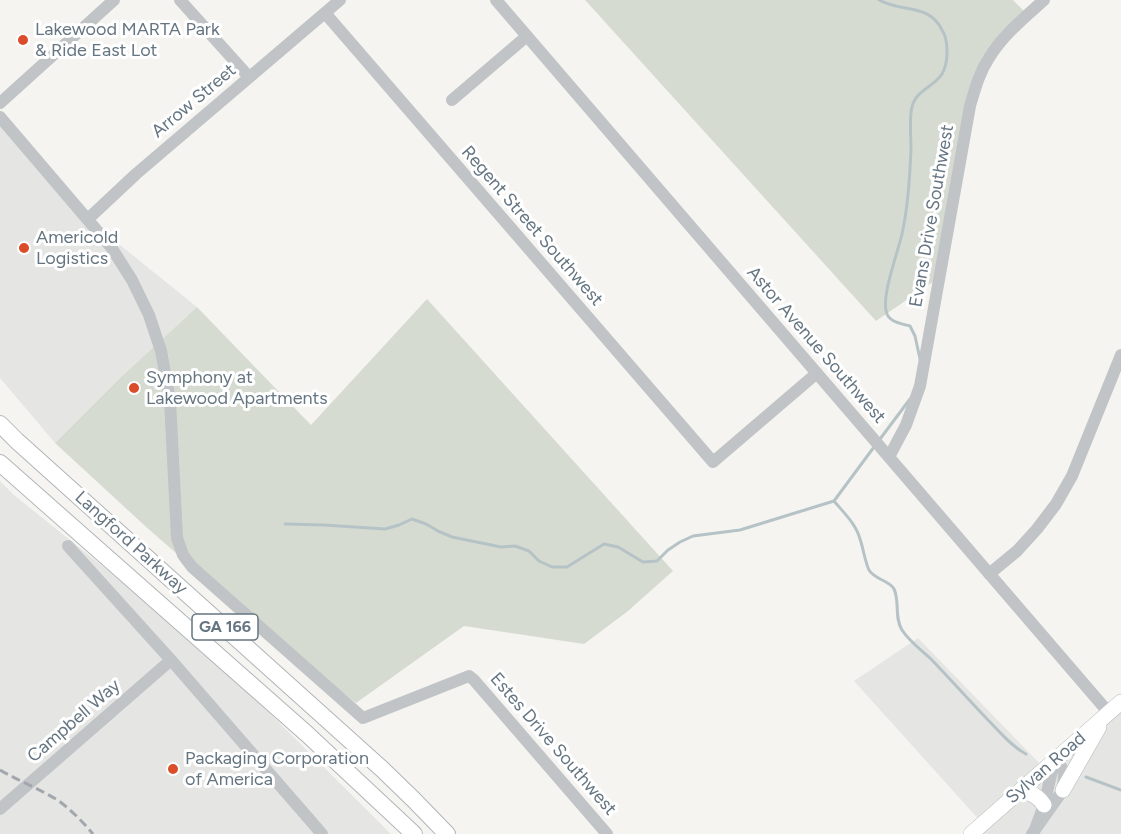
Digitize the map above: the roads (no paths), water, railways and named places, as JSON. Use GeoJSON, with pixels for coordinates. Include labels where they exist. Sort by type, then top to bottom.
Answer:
{"type":"FeatureCollection","features":[{"type":"Feature","properties":{"kind":"highway","name":"Langford Parkway"},"geometry":{"type":"LineString","coordinates":[[0,424],[253,652],[414,800],[447,834]]}},
{"type":"Feature","properties":{"kind":"highway","name":"Langford Parkway"},"geometry":{"type":"LineString","coordinates":[[0,463],[298,726],[411,831]]}},
{"type":"Feature","properties":{"kind":"highway"},"geometry":{"type":"LineString","coordinates":[[414,800],[452,834]]}},
{"type":"Feature","properties":{"kind":"main road","name":"Sylvan Road"},"geometry":{"type":"LineString","coordinates":[[971,834],[1121,702]]}},
{"type":"Feature","properties":{"kind":"main road"},"geometry":{"type":"LineString","coordinates":[[1063,790],[1107,715]]}},
{"type":"Feature","properties":{"kind":"main road"},"geometry":{"type":"LineString","coordinates":[[1019,792],[1032,794],[1044,805]]}},
{"type":"Feature","properties":{"kind":"street"},"geometry":{"type":"LineString","coordinates":[[0,103],[114,0]]}},
{"type":"Feature","properties":{"kind":"street"},"geometry":{"type":"LineString","coordinates":[[180,0],[249,77]]}},
{"type":"Feature","properties":{"kind":"street","name":"Arrow Street"},"geometry":{"type":"LineString","coordinates":[[88,219],[136,174],[340,0]]}},
{"type":"Feature","properties":{"kind":"street","name":"Astor Avenue Southwest"},"geometry":{"type":"LineString","coordinates":[[496,0],[989,574],[1107,715]]}},
{"type":"Feature","properties":{"kind":"street","name":"Evans Drive Southwest"},"geometry":{"type":"LineString","coordinates":[[889,457],[906,425],[920,386],[970,106],[978,80],[988,59],[1004,37],[1044,0]]}},
{"type":"Feature","properties":{"kind":"street","name":"Regent Street Southwest"},"geometry":{"type":"LineString","coordinates":[[325,13],[712,462],[817,373]]}},
{"type":"Feature","properties":{"kind":"street"},"geometry":{"type":"LineString","coordinates":[[452,100],[526,36]]}},
{"type":"Feature","properties":{"kind":"street"},"geometry":{"type":"LineString","coordinates":[[0,117],[88,219]]}},
{"type":"Feature","properties":{"kind":"street","name":"Estes Drive Southwest"},"geometry":{"type":"LineString","coordinates":[[88,219],[132,280],[161,351],[170,400],[177,538],[183,555],[192,567],[363,718],[469,676],[607,834]]}},
{"type":"Feature","properties":{"kind":"street"},"geometry":{"type":"LineString","coordinates":[[989,574],[1038,529],[1056,504],[1072,476],[1121,355]]}},
{"type":"Feature","properties":{"kind":"street"},"geometry":{"type":"LineString","coordinates":[[68,546],[171,660],[322,834]]}},
{"type":"Feature","properties":{"kind":"street","name":"Campbell Way"},"geometry":{"type":"LineString","coordinates":[[0,809],[171,660]]}},
{"type":"Feature","properties":{"kind":"street"},"geometry":{"type":"LineString","coordinates":[[1054,762],[1060,765],[1064,772],[1063,790],[1033,833],[1044,805],[1054,762]]}},
{"type":"Feature","properties":{"kind":"waterway"},"geometry":{"type":"LineString","coordinates":[[879,0],[930,16],[937,21],[946,43],[946,60],[942,74],[917,96],[912,107],[906,213],[890,275],[885,307],[891,319],[910,326],[915,336],[920,359]]}},
{"type":"Feature","properties":{"kind":"waterway"},"geometry":{"type":"LineString","coordinates":[[880,439],[910,399]]}},
{"type":"Feature","properties":{"kind":"waterway"},"geometry":{"type":"LineString","coordinates":[[285,524],[385,529],[412,519],[452,537],[501,547],[515,546],[529,551],[539,561],[552,567],[567,567],[604,544],[618,547],[643,562],[657,561],[668,550],[693,536],[740,530],[834,501],[874,447]]}},
{"type":"Feature","properties":{"kind":"waterway"},"geometry":{"type":"LineString","coordinates":[[834,501],[856,528],[869,570],[894,589],[898,620],[905,634],[1015,747],[1026,754]]}},
{"type":"Feature","properties":{"kind":"waterway"},"geometry":{"type":"LineString","coordinates":[[1086,777],[1121,790]]}},
{"type":"Feature","properties":{"kind":"railway"},"geometry":{"type":"LineString","coordinates":[[0,770],[59,801],[93,834]]}},
{"type":"Feature","properties":{"kind":"place","name":"Lakewood MARTA Park & Ride East Lot"},"geometry":{"type":"Point","coordinates":[23,40]}},
{"type":"Feature","properties":{"kind":"place","name":"Americold Logistics"},"geometry":{"type":"Point","coordinates":[24,248]}},
{"type":"Feature","properties":{"kind":"place","name":"Symphony at Lakewood Apartments"},"geometry":{"type":"Point","coordinates":[134,388]}},
{"type":"Feature","properties":{"kind":"place","name":"Packaging Corporation of America"},"geometry":{"type":"Point","coordinates":[173,769]}}]}
